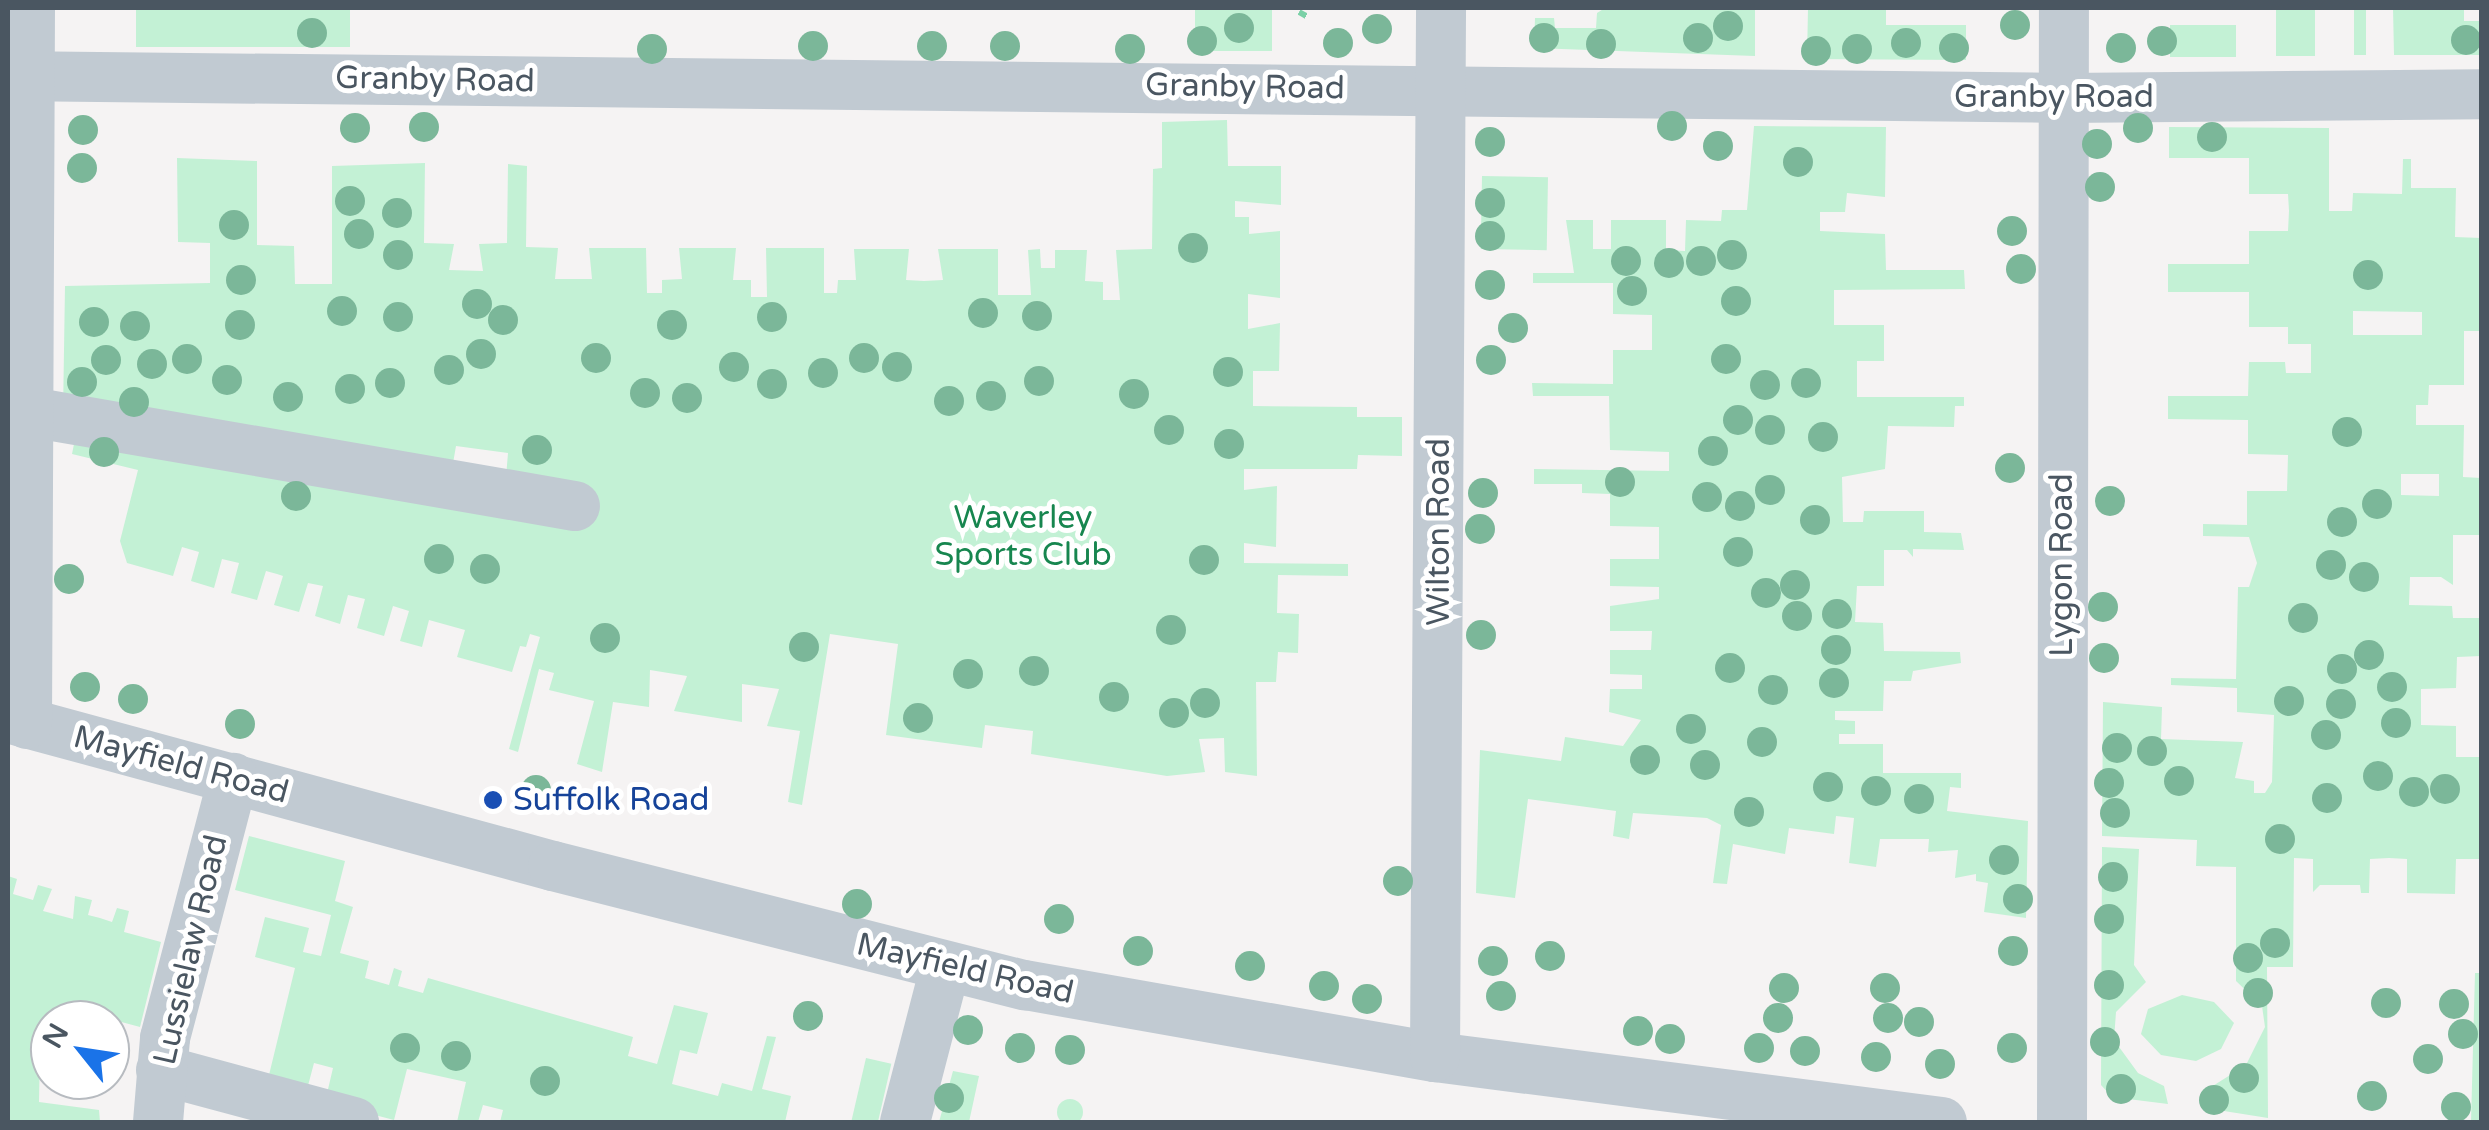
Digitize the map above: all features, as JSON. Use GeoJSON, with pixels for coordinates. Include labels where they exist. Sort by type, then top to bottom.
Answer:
{"type":"FeatureCollection","features":[{"type":"Feature","properties":{"kind":"street"},"geometry":{"type":"LineString","coordinates":[[17,721],[30,412],[19,76],[30,8]]}},
{"type":"Feature","properties":{"kind":"street","name":"Wilton Road"},"geometry":{"type":"LineString","coordinates":[[1435,1057],[1441,8]]}},
{"type":"Feature","properties":{"kind":"street","name":"Lygon Road"},"geometry":{"type":"LineString","coordinates":[[2062,1122],[2064,8]]}},
{"type":"Feature","properties":{"kind":"street","name":"Granby Road"},"geometry":{"type":"LineString","coordinates":[[19,76],[2063,98],[2482,94]]}},
{"type":"Feature","properties":{"kind":"street"},"geometry":{"type":"LineString","coordinates":[[30,412],[575,506]]}},
{"type":"Feature","properties":{"kind":"street","name":"Mayfield Road"},"geometry":{"type":"LineString","coordinates":[[17,721],[945,968],[1435,1057],[1797,1113],[1942,1122]]}},
{"type":"Feature","properties":{"kind":"street","name":"Lussielaw Road"},"geometry":{"type":"LineString","coordinates":[[158,1122],[162,1070],[232,778]]}},
{"type":"Feature","properties":{"kind":"street"},"geometry":{"type":"LineString","coordinates":[[905,1122],[945,968]]}},
{"type":"Feature","properties":{"kind":"street"},"geometry":{"type":"LineString","coordinates":[[162,1070],[354,1122]]}},
{"type":"Feature","properties":{"kind":"path"},"geometry":{"type":"LineString","coordinates":[[1299,12],[1308,17]]}},
{"type":"Feature","properties":{"kind":"green space"},"geometry":{"type":"Polygon","coordinates":[[[136,8],[350,8],[350,47],[136,47],[136,8]]]}},
{"type":"Feature","properties":{"kind":"green space"},"geometry":{"type":"Polygon","coordinates":[[[1195,8],[1272,8],[1272,51],[1195,51],[1195,8]]]}},
{"type":"Feature","properties":{"kind":"green space"},"geometry":{"type":"Polygon","coordinates":[[[1605,8],[1755,8],[1755,56],[1534,48],[1535,18],[1554,18],[1555,28],[1596,28],[1597,13],[1605,8]]]}},
{"type":"Feature","properties":{"kind":"green space"},"geometry":{"type":"Polygon","coordinates":[[[1808,8],[1886,8],[1886,25],[1966,25],[1966,60],[1807,59],[1808,8]]]}},
{"type":"Feature","properties":{"kind":"green space"},"geometry":{"type":"Polygon","coordinates":[[[2276,8],[2315,8],[2315,56],[2276,56],[2276,8]]]}},
{"type":"Feature","properties":{"kind":"green space"},"geometry":{"type":"Polygon","coordinates":[[[2354,8],[2366,8],[2366,55],[2354,55],[2354,8]]]}},
{"type":"Feature","properties":{"kind":"green space"},"geometry":{"type":"Polygon","coordinates":[[[2393,8],[2464,8],[2464,21],[2481,21],[2481,55],[2394,55],[2393,8]]]}},
{"type":"Feature","properties":{"kind":"green space"},"geometry":{"type":"Polygon","coordinates":[[[2170,25],[2236,25],[2236,57],[2170,57],[2170,25]]]}},
{"type":"Feature","properties":{"kind":"green space","name":"Waverley Sports Club"},"geometry":{"type":"Polygon","coordinates":[[[1227,120],[1228,166],[1281,166],[1281,205],[1235,201],[1235,217],[1249,217],[1249,234],[1280,231],[1280,298],[1248,294],[1248,329],[1280,323],[1279,371],[1253,371],[1253,406],[1357,407],[1357,417],[1402,417],[1402,456],[1358,455],[1357,469],[1244,469],[1244,490],[1277,486],[1276,547],[1244,543],[1244,563],[1348,564],[1348,576],[1278,575],[1277,613],[1299,614],[1298,653],[1278,652],[1276,682],[1256,682],[1257,776],[1225,772],[1224,738],[1199,739],[1205,772],[1167,776],[1031,754],[1033,731],[985,725],[982,748],[886,735],[898,644],[830,634],[802,805],[788,802],[800,731],[767,726],[779,689],[742,684],[742,722],[674,711],[687,676],[650,670],[649,707],[613,702],[602,772],[577,764],[594,701],[549,690],[554,673],[539,669],[518,752],[509,749],[540,637],[530,634],[526,647],[520,646],[512,672],[457,657],[465,630],[429,620],[422,647],[400,641],[409,611],[393,606],[384,636],[357,628],[365,599],[348,595],[340,624],[315,616],[323,586],[308,583],[299,612],[274,605],[283,576],[277,574],[266,571],[257,600],[231,593],[239,563],[222,559],[214,588],[191,581],[199,552],[182,547],[173,576],[127,563],[120,541],[138,470],[72,454],[77,429],[506,477],[508,453],[456,446],[452,469],[63,414],[65,286],[210,283],[210,243],[178,242],[177,158],[257,161],[257,245],[294,246],[295,284],[332,284],[332,166],[425,163],[424,243],[454,244],[449,270],[483,271],[479,244],[507,243],[508,164],[527,166],[526,247],[558,248],[555,279],[592,279],[589,248],[646,248],[647,293],[662,293],[662,280],[682,279],[679,248],[736,248],[733,280],[751,280],[751,297],[767,297],[766,248],[824,248],[824,293],[837,293],[838,280],[856,280],[854,249],[909,249],[906,280],[924,281],[943,280],[938,249],[998,249],[998,295],[1031,295],[1028,250],[1040,249],[1041,268],[1055,268],[1055,250],[1087,250],[1085,281],[1103,282],[1103,300],[1120,300],[1116,250],[1152,249],[1153,169],[1162,168],[1162,122],[1227,120]]]}},
{"type":"Feature","properties":{"kind":"green space"},"geometry":{"type":"Polygon","coordinates":[[[1754,126],[1886,127],[1885,197],[1847,193],[1845,212],[1820,212],[1820,231],[1885,234],[1886,270],[1964,270],[1965,289],[1834,290],[1834,325],[1884,325],[1884,361],[1857,361],[1857,397],[1964,397],[1964,406],[1955,406],[1954,427],[1888,426],[1885,469],[1842,477],[1843,522],[1863,522],[1864,511],[1924,511],[1924,532],[1961,533],[1964,550],[1913,549],[1913,557],[1907,550],[1884,550],[1884,586],[1857,586],[1855,622],[1883,623],[1884,651],[1960,652],[1961,663],[1913,671],[1911,681],[1884,681],[1883,711],[1835,711],[1835,720],[1855,721],[1855,734],[1839,734],[1839,744],[1883,744],[1883,773],[1961,773],[1961,788],[1950,787],[1947,811],[2028,821],[2026,918],[1984,912],[1988,883],[1976,881],[1976,874],[1955,878],[1958,850],[1928,852],[1929,839],[1880,839],[1876,867],[1849,863],[1854,818],[1836,816],[1834,834],[1789,828],[1785,854],[1733,844],[1727,884],[1713,883],[1721,825],[1707,818],[1633,813],[1629,839],[1613,836],[1616,811],[1528,799],[1515,898],[1476,893],[1480,750],[1561,761],[1565,737],[1623,746],[1641,720],[1609,712],[1610,689],[1642,689],[1642,675],[1610,674],[1610,650],[1651,650],[1652,631],[1610,631],[1610,606],[1659,599],[1659,587],[1610,586],[1610,559],[1659,559],[1659,527],[1610,526],[1610,494],[1582,493],[1582,484],[1534,484],[1534,469],[1669,471],[1669,452],[1610,450],[1609,396],[1533,396],[1532,383],[1613,384],[1613,350],[1652,350],[1652,315],[1613,314],[1613,283],[1533,283],[1533,273],[1574,273],[1566,220],[1593,220],[1593,249],[1611,249],[1611,220],[1666,220],[1666,250],[1685,251],[1686,220],[1721,221],[1722,210],[1747,210],[1754,126]]]}},
{"type":"Feature","properties":{"kind":"green space"},"geometry":{"type":"Polygon","coordinates":[[[2169,127],[2329,128],[2329,211],[2352,211],[2353,193],[2402,194],[2403,159],[2411,159],[2411,188],[2456,188],[2455,237],[2481,238],[2481,331],[2464,331],[2464,385],[2429,385],[2428,405],[2416,405],[2416,425],[2464,425],[2463,477],[2481,478],[2481,535],[2453,535],[2453,585],[2441,577],[2410,577],[2409,605],[2452,606],[2453,618],[2481,618],[2481,656],[2457,657],[2456,688],[2421,689],[2421,725],[2456,726],[2456,757],[2481,757],[2481,859],[2456,859],[2455,894],[2407,893],[2407,859],[2389,858],[2370,859],[2369,893],[2361,893],[2360,885],[2320,885],[2313,892],[2313,859],[2294,858],[2293,967],[2267,967],[2268,1118],[2205,1108],[2208,1089],[2246,1065],[2265,1027],[2262,1006],[2236,981],[2236,867],[2196,866],[2197,840],[2102,836],[2103,702],[2162,707],[2161,739],[2243,742],[2235,778],[2254,781],[2254,793],[2265,793],[2272,782],[2274,715],[2237,712],[2237,688],[2171,685],[2171,678],[2236,679],[2238,587],[2249,587],[2257,563],[2249,537],[2203,536],[2203,524],[2247,525],[2247,491],[2287,491],[2288,455],[2248,454],[2248,420],[2168,419],[2168,396],[2248,396],[2249,362],[2285,362],[2286,373],[2311,373],[2311,344],[2288,344],[2288,327],[2249,327],[2249,292],[2168,292],[2168,264],[2249,264],[2249,231],[2288,231],[2288,194],[2249,194],[2249,158],[2169,158],[2169,127]],[[2353,311],[2353,335],[2422,335],[2422,312],[2353,311]],[[2401,474],[2401,495],[2439,496],[2439,474],[2401,474]]]}},
{"type":"Feature","properties":{"kind":"green space"},"geometry":{"type":"Polygon","coordinates":[[[1482,176],[1548,177],[1547,250],[1481,249],[1482,176]]]}},
{"type":"Feature","properties":{"kind":"green space"},"geometry":{"type":"Polygon","coordinates":[[[249,836],[345,861],[335,901],[353,907],[340,953],[369,961],[365,978],[389,985],[394,968],[402,971],[398,986],[423,993],[428,978],[633,1037],[628,1056],[657,1064],[674,1005],[708,1013],[697,1054],[680,1050],[672,1084],[718,1096],[722,1083],[752,1091],[767,1036],[776,1037],[762,1089],[791,1096],[785,1122],[500,1122],[503,1110],[483,1105],[478,1122],[457,1122],[466,1082],[407,1069],[394,1120],[325,1102],[333,1068],[314,1063],[305,1097],[269,1075],[295,968],[255,957],[265,917],[309,928],[303,952],[321,956],[331,915],[235,890],[249,836]]]}},
{"type":"Feature","properties":{"kind":"green space"},"geometry":{"type":"Polygon","coordinates":[[[2102,847],[2139,849],[2134,965],[2146,982],[2116,1012],[2114,1040],[2138,1073],[2164,1086],[2168,1104],[2112,1097],[2101,1085],[2102,847]]]}},
{"type":"Feature","properties":{"kind":"green space"},"geometry":{"type":"Polygon","coordinates":[[[8,876],[17,879],[13,894],[33,900],[38,885],[52,889],[43,911],[73,919],[75,896],[92,900],[88,915],[112,922],[117,908],[129,911],[124,932],[161,942],[140,1027],[130,1024],[130,1000],[30,1000],[30,1100],[99,1110],[100,1122],[8,1122],[8,876]]]}},
{"type":"Feature","properties":{"kind":"green space"},"geometry":{"type":"Polygon","coordinates":[[[2475,973],[2482,973],[2481,1122],[2471,1122],[2475,973]]]}},
{"type":"Feature","properties":{"kind":"green space"},"geometry":{"type":"Polygon","coordinates":[[[2182,995],[2214,1002],[2234,1023],[2221,1049],[2196,1061],[2161,1055],[2141,1034],[2148,1009],[2182,995]]]}},
{"type":"Feature","properties":{"kind":"green space"},"geometry":{"type":"Polygon","coordinates":[[[866,1058],[891,1064],[878,1122],[851,1122],[866,1058]]]}},
{"type":"Feature","properties":{"kind":"green space"},"geometry":{"type":"Polygon","coordinates":[[[953,1071],[979,1076],[969,1122],[939,1122],[953,1071]]]}},
{"type":"Feature","properties":{"kind":"green space"},"geometry":{"type":"Polygon","coordinates":[[[1070,1099],[1079,1103],[1083,1112],[1079,1121],[1070,1125],[1061,1121],[1057,1112],[1061,1103],[1070,1099]]]}},
{"type":"Feature","properties":{"kind":"place","name":"Suffolk Road"},"geometry":{"type":"Point","coordinates":[493,800]}}]}
